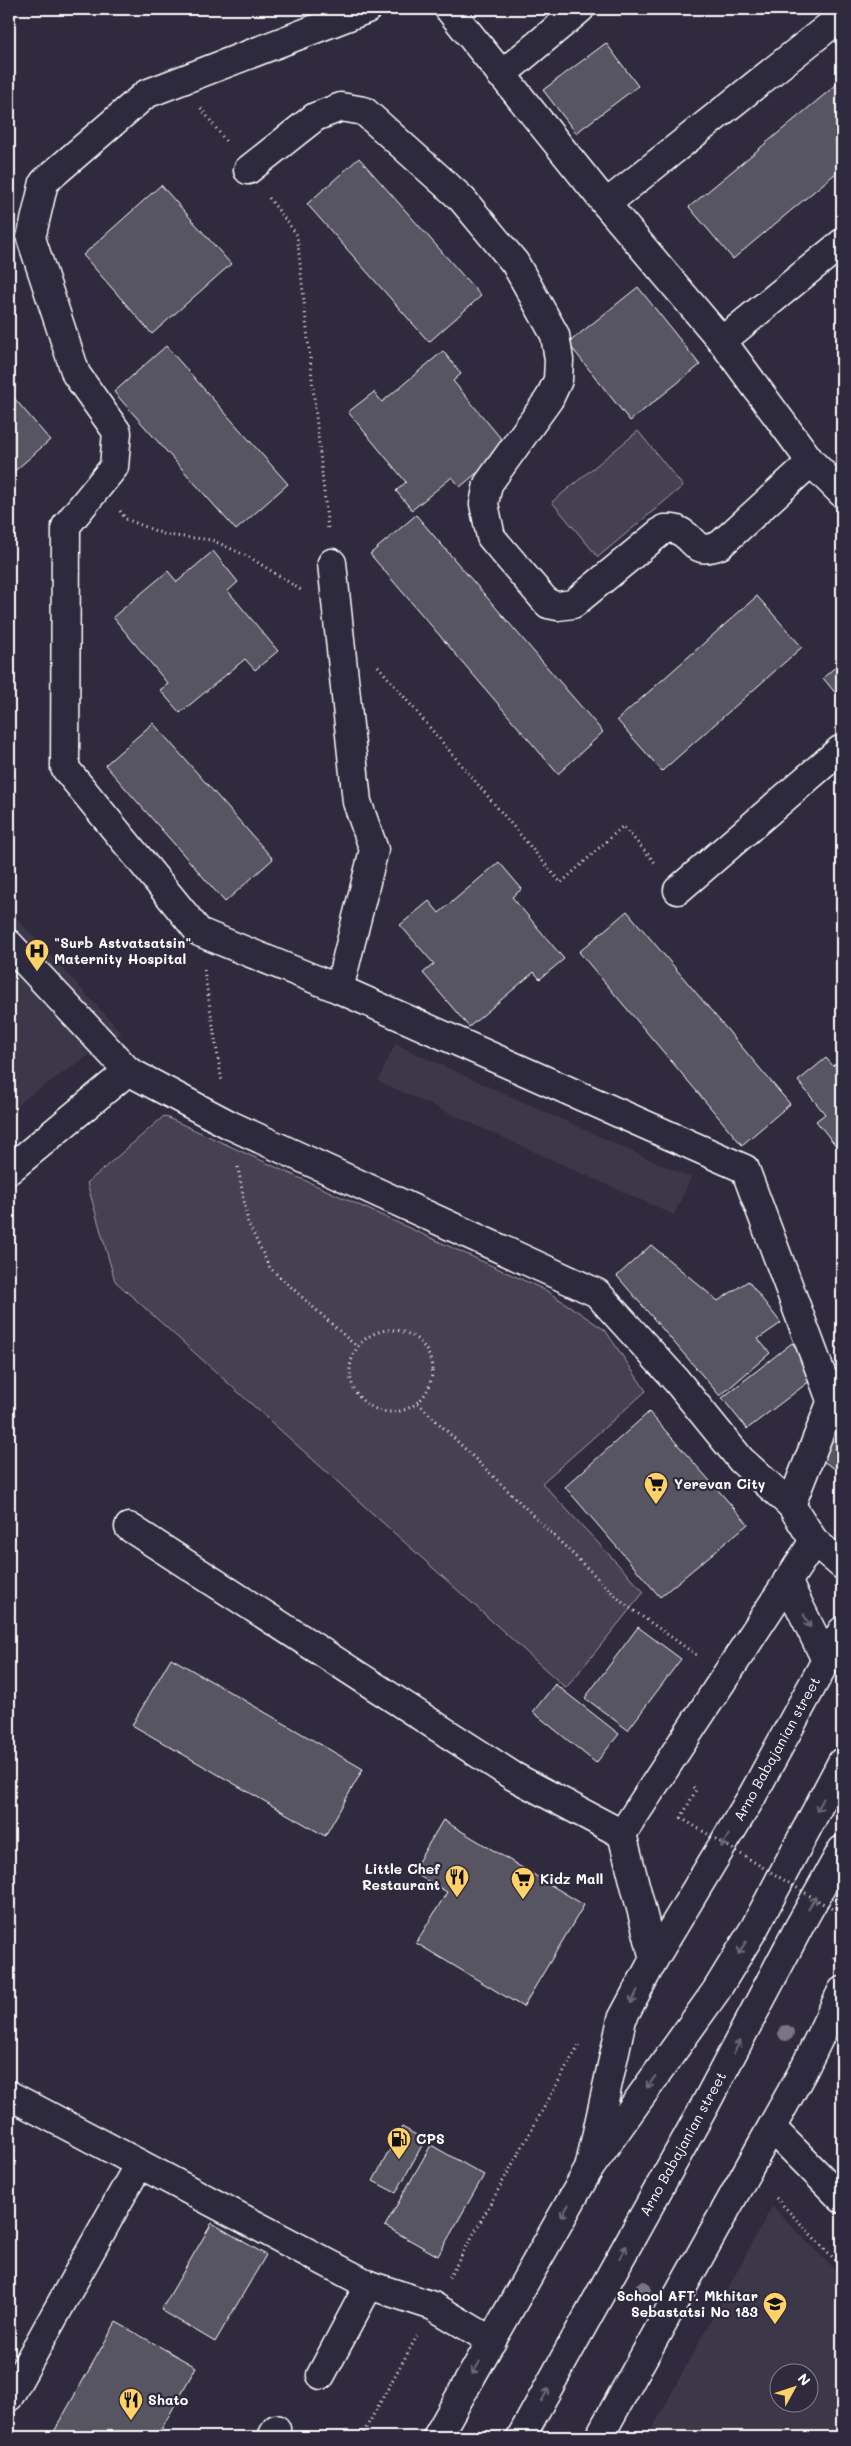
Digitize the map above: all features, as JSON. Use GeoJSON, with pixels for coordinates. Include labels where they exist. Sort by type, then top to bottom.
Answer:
{"type":"FeatureCollection","features":[{"type":"Feature","properties":{"kind":"main road"},"geometry":{"type":"LineString","coordinates":[[367,9],[146,94],[44,182],[30,238],[76,374],[117,432],[114,467],[66,526],[65,768],[199,932],[338,989],[745,1169],[837,1388],[791,1505]]}},
{"type":"Feature","properties":{"kind":"main road"},"geometry":{"type":"LineString","coordinates":[[449,9],[606,204],[722,341],[811,462],[842,493]]}},
{"type":"Feature","properties":{"kind":"main road"},"geometry":{"type":"LineString","coordinates":[[501,75],[580,9]]}},
{"type":"Feature","properties":{"kind":"main road"},"geometry":{"type":"LineString","coordinates":[[606,204],[842,16]]}},
{"type":"Feature","properties":{"kind":"main road"},"geometry":{"type":"LineString","coordinates":[[248,170],[315,116],[340,107],[364,110],[462,200],[515,263],[555,335],[559,360],[558,380],[548,399],[488,484],[484,504],[491,536],[548,604],[558,606],[573,604],[664,529],[676,530],[700,549],[708,550],[720,545],[811,462]]}},
{"type":"Feature","properties":{"kind":"main road"},"geometry":{"type":"LineString","coordinates":[[722,341],[842,242]]}},
{"type":"Feature","properties":{"kind":"main road"},"geometry":{"type":"LineString","coordinates":[[332,563],[357,802],[374,850],[338,989]]}},
{"type":"Feature","properties":{"kind":"main road"},"geometry":{"type":"LineString","coordinates":[[678,890],[840,750],[842,753]]}},
{"type":"Feature","properties":{"kind":"main road"},"geometry":{"type":"LineString","coordinates":[[9,944],[128,1071],[230,1125],[597,1292],[676,1380],[740,1460],[791,1505],[814,1541],[842,1565]]}},
{"type":"Feature","properties":{"kind":"main road"},"geometry":{"type":"LineString","coordinates":[[9,1170],[128,1071]]}},
{"type":"Feature","properties":{"kind":"main road"},"geometry":{"type":"LineString","coordinates":[[128,1527],[513,1776],[622,1834]]}},
{"type":"Feature","properties":{"kind":"main road"},"geometry":{"type":"LineString","coordinates":[[654,1959],[622,1834],[814,1541]]}},
{"type":"Feature","properties":{"kind":"main road"},"geometry":{"type":"LineString","coordinates":[[787,1581],[826,1660]]}},
{"type":"Feature","properties":{"kind":"main road","name":"Arno Babajanian street"},"geometry":{"type":"LineString","coordinates":[[589,2169],[622,2019],[654,1959],[750,1798],[842,1631]]}},
{"type":"Feature","properties":{"kind":"main road","name":"Arno Babajanian street"},"geometry":{"type":"LineString","coordinates":[[437,2437],[589,2169],[716,1991],[755,1927],[842,1762]]}},
{"type":"Feature","properties":{"kind":"main road","name":"Arno Babajanian street"},"geometry":{"type":"LineString","coordinates":[[521,2437],[705,2106],[799,1927],[842,1850]]}},
{"type":"Feature","properties":{"kind":"main road"},"geometry":{"type":"LineString","coordinates":[[599,2437],[772,2128],[803,2071],[842,1991]]}},
{"type":"Feature","properties":{"kind":"main road"},"geometry":{"type":"LineString","coordinates":[[9,2095],[369,2285],[433,2306],[492,2341]]}},
{"type":"Feature","properties":{"kind":"main road"},"geometry":{"type":"LineString","coordinates":[[772,2128],[842,2199]]}},
{"type":"Feature","properties":{"kind":"main road"},"geometry":{"type":"LineString","coordinates":[[9,2397],[139,2164]]}},
{"type":"Feature","properties":{"kind":"main road"},"geometry":{"type":"LineString","coordinates":[[320,2375],[369,2285]]}},
{"type":"Feature","properties":{"kind":"path"},"geometry":{"type":"LineString","coordinates":[[180,80],[297,235],[332,563]]}},
{"type":"Feature","properties":{"kind":"path"},"geometry":{"type":"LineString","coordinates":[[98,487],[126,519],[166,535],[212,540],[251,558],[291,583]]}},
{"type":"Feature","properties":{"kind":"path"},"geometry":{"type":"LineString","coordinates":[[376,664],[561,883],[623,826],[678,890]]}},
{"type":"Feature","properties":{"kind":"path"},"geometry":{"type":"LineString","coordinates":[[199,932],[212,1028],[248,1224],[270,1268],[357,1347]]}},
{"type":"Feature","properties":{"kind":"path"},"geometry":{"type":"LineString","coordinates":[[391,1330],[405,1332],[418,1339],[427,1350],[432,1364],[432,1378],[427,1392],[418,1402],[406,1410],[387,1412],[368,1405],[359,1397],[352,1385],[350,1372],[352,1359],[357,1347],[366,1338],[378,1332],[391,1330]]}},
{"type":"Feature","properties":{"kind":"path"},"geometry":{"type":"LineString","coordinates":[[418,1402],[623,1603],[725,1675]]}},
{"type":"Feature","properties":{"kind":"path"},"geometry":{"type":"LineString","coordinates":[[696,1790],[680,1818],[842,1915]]}},
{"type":"Feature","properties":{"kind":"path"},"geometry":{"type":"LineString","coordinates":[[361,2437],[582,2039]]}},
{"type":"Feature","properties":{"kind":"path"},"geometry":{"type":"LineString","coordinates":[[840,2143],[842,2138]]}},
{"type":"Feature","properties":{"kind":"path"},"geometry":{"type":"LineString","coordinates":[[776,2198],[842,2267]]}},
{"type":"Feature","properties":{"kind":"shaded area"},"geometry":{"type":"Polygon","coordinates":[[[638,431],[683,486],[598,557],[552,502],[638,431]]]}},
{"type":"Feature","properties":{"kind":"shaded area","name":"\"Surb Astvatsatsin\" Maternity Hospital"},"geometry":{"type":"Polygon","coordinates":[[[9,910],[122,1033],[23,1100],[9,1113],[9,910]]]}},
{"type":"Feature","properties":{"kind":"shaded area"},"geometry":{"type":"Polygon","coordinates":[[[395,1044],[691,1178],[674,1215],[378,1081],[395,1044]]]}},
{"type":"Feature","properties":{"kind":"shaded area"},"geometry":{"type":"Polygon","coordinates":[[[164,1116],[547,1291],[605,1330],[646,1391],[542,1483],[644,1592],[566,1688],[115,1281],[87,1183],[164,1116]]]}},
{"type":"Feature","properties":{"kind":"shaded area","name":"School AFT. Mkhitar Sebastatsi No 183"},"geometry":{"type":"Polygon","coordinates":[[[772,2206],[842,2277],[842,2437],[648,2437],[772,2206]]]}},
{"type":"Feature","properties":{"kind":"building"},"geometry":{"type":"Polygon","coordinates":[[[606,43],[638,86],[576,133],[543,90],[606,43]]]}},
{"type":"Feature","properties":{"kind":"building"},"geometry":{"type":"Polygon","coordinates":[[[842,80],[842,168],[733,259],[689,207],[842,80]]]}},
{"type":"Feature","properties":{"kind":"building"},"geometry":{"type":"Polygon","coordinates":[[[359,158],[481,296],[429,342],[307,204],[359,158]]]}},
{"type":"Feature","properties":{"kind":"building"},"geometry":{"type":"Polygon","coordinates":[[[161,185],[231,264],[152,334],[83,255],[161,185]]]}},
{"type":"Feature","properties":{"kind":"building"},"geometry":{"type":"Polygon","coordinates":[[[638,287],[700,365],[630,421],[568,343],[638,287]]]}},
{"type":"Feature","properties":{"kind":"building"},"geometry":{"type":"Polygon","coordinates":[[[166,346],[288,484],[236,530],[114,392],[166,346]]]}},
{"type":"Feature","properties":{"kind":"building"},"geometry":{"type":"Polygon","coordinates":[[[443,351],[461,374],[453,381],[508,447],[460,487],[452,477],[412,510],[396,491],[406,482],[348,412],[374,392],[382,402],[443,351]]]}},
{"type":"Feature","properties":{"kind":"building"},"geometry":{"type":"Polygon","coordinates":[[[9,392],[50,440],[9,476],[9,392]]]}},
{"type":"Feature","properties":{"kind":"building"},"geometry":{"type":"Polygon","coordinates":[[[416,515],[603,732],[558,774],[370,554],[416,515]]]}},
{"type":"Feature","properties":{"kind":"building"},"geometry":{"type":"Polygon","coordinates":[[[213,551],[238,582],[228,591],[278,651],[255,670],[245,659],[180,713],[160,690],[168,684],[113,617],[168,571],[177,582],[213,551]]]}},
{"type":"Feature","properties":{"kind":"building"},"geometry":{"type":"Polygon","coordinates":[[[757,596],[802,647],[662,771],[617,720],[757,596]]]}},
{"type":"Feature","properties":{"kind":"building"},"geometry":{"type":"Polygon","coordinates":[[[842,661],[842,701],[823,678],[842,661]]]}},
{"type":"Feature","properties":{"kind":"building"},"geometry":{"type":"Polygon","coordinates":[[[153,723],[273,859],[225,902],[105,765],[153,723]]]}},
{"type":"Feature","properties":{"kind":"building"},"geometry":{"type":"Polygon","coordinates":[[[499,862],[522,889],[512,897],[564,959],[540,979],[534,972],[469,1027],[423,973],[434,964],[400,925],[429,901],[439,913],[499,862]]]}},
{"type":"Feature","properties":{"kind":"building"},"geometry":{"type":"Polygon","coordinates":[[[627,911],[790,1104],[742,1145],[579,952],[627,911]]]}},
{"type":"Feature","properties":{"kind":"building"},"geometry":{"type":"Polygon","coordinates":[[[826,1058],[833,1066],[842,1058],[842,1153],[816,1121],[825,1114],[798,1081],[826,1058]]]}},
{"type":"Feature","properties":{"kind":"building"},"geometry":{"type":"Polygon","coordinates":[[[651,1245],[718,1301],[748,1281],[781,1323],[758,1339],[770,1353],[720,1396],[617,1276],[651,1245]]]}},
{"type":"Feature","properties":{"kind":"building"},"geometry":{"type":"Polygon","coordinates":[[[792,1343],[814,1367],[815,1377],[747,1429],[722,1398],[792,1343]]]}},
{"type":"Feature","properties":{"kind":"building"},"geometry":{"type":"Polygon","coordinates":[[[649,1412],[748,1524],[660,1597],[565,1487],[649,1412]]]}},
{"type":"Feature","properties":{"kind":"building"},"geometry":{"type":"Polygon","coordinates":[[[842,1413],[842,1473],[816,1457],[842,1413]]]}},
{"type":"Feature","properties":{"kind":"building"},"geometry":{"type":"Polygon","coordinates":[[[638,1627],[681,1659],[628,1730],[585,1698],[638,1627]]]}},
{"type":"Feature","properties":{"kind":"building"},"geometry":{"type":"Polygon","coordinates":[[[171,1658],[363,1769],[325,1836],[132,1725],[171,1658]]]}},
{"type":"Feature","properties":{"kind":"building"},"geometry":{"type":"Polygon","coordinates":[[[555,1684],[619,1734],[596,1763],[533,1712],[555,1684]]]}},
{"type":"Feature","properties":{"kind":"building"},"geometry":{"type":"Polygon","coordinates":[[[443,1820],[584,1905],[523,2007],[416,1943],[447,1892],[412,1872],[443,1820]]]}},
{"type":"Feature","properties":{"kind":"building","name":"CPS"},"geometry":{"type":"Polygon","coordinates":[[[402,2127],[425,2140],[396,2193],[373,2181],[402,2127]]]}},
{"type":"Feature","properties":{"kind":"building"},"geometry":{"type":"Polygon","coordinates":[[[431,2145],[484,2175],[438,2256],[385,2226],[431,2145]]]}},
{"type":"Feature","properties":{"kind":"building"},"geometry":{"type":"Polygon","coordinates":[[[212,2223],[266,2255],[215,2342],[161,2310],[212,2223]]]}},
{"type":"Feature","properties":{"kind":"building"},"geometry":{"type":"Polygon","coordinates":[[[116,2322],[196,2367],[157,2437],[51,2437],[116,2322]]]}},
{"type":"Feature","properties":{"kind":"place","name":"\"Surb Astvatsatsin\" Maternity Hospital"},"geometry":{"type":"Point","coordinates":[37,972]}},
{"type":"Feature","properties":{"kind":"place","name":"Yerevan City"},"geometry":{"type":"Point","coordinates":[656,1505]}},
{"type":"Feature","properties":{"kind":"place","name":"Little Chef Restaurant"},"geometry":{"type":"Point","coordinates":[457,1898]}},
{"type":"Feature","properties":{"kind":"place","name":"Kidz Mall"},"geometry":{"type":"Point","coordinates":[523,1900]}},
{"type":"Feature","properties":{"kind":"place","name":"CPS"},"geometry":{"type":"Point","coordinates":[399,2160]}},
{"type":"Feature","properties":{"kind":"place","name":"School AFT. Mkhitar Sebastatsi No 183"},"geometry":{"type":"Point","coordinates":[775,2325]}},
{"type":"Feature","properties":{"kind":"place","name":"Shato"},"geometry":{"type":"Point","coordinates":[131,2421]}}]}
